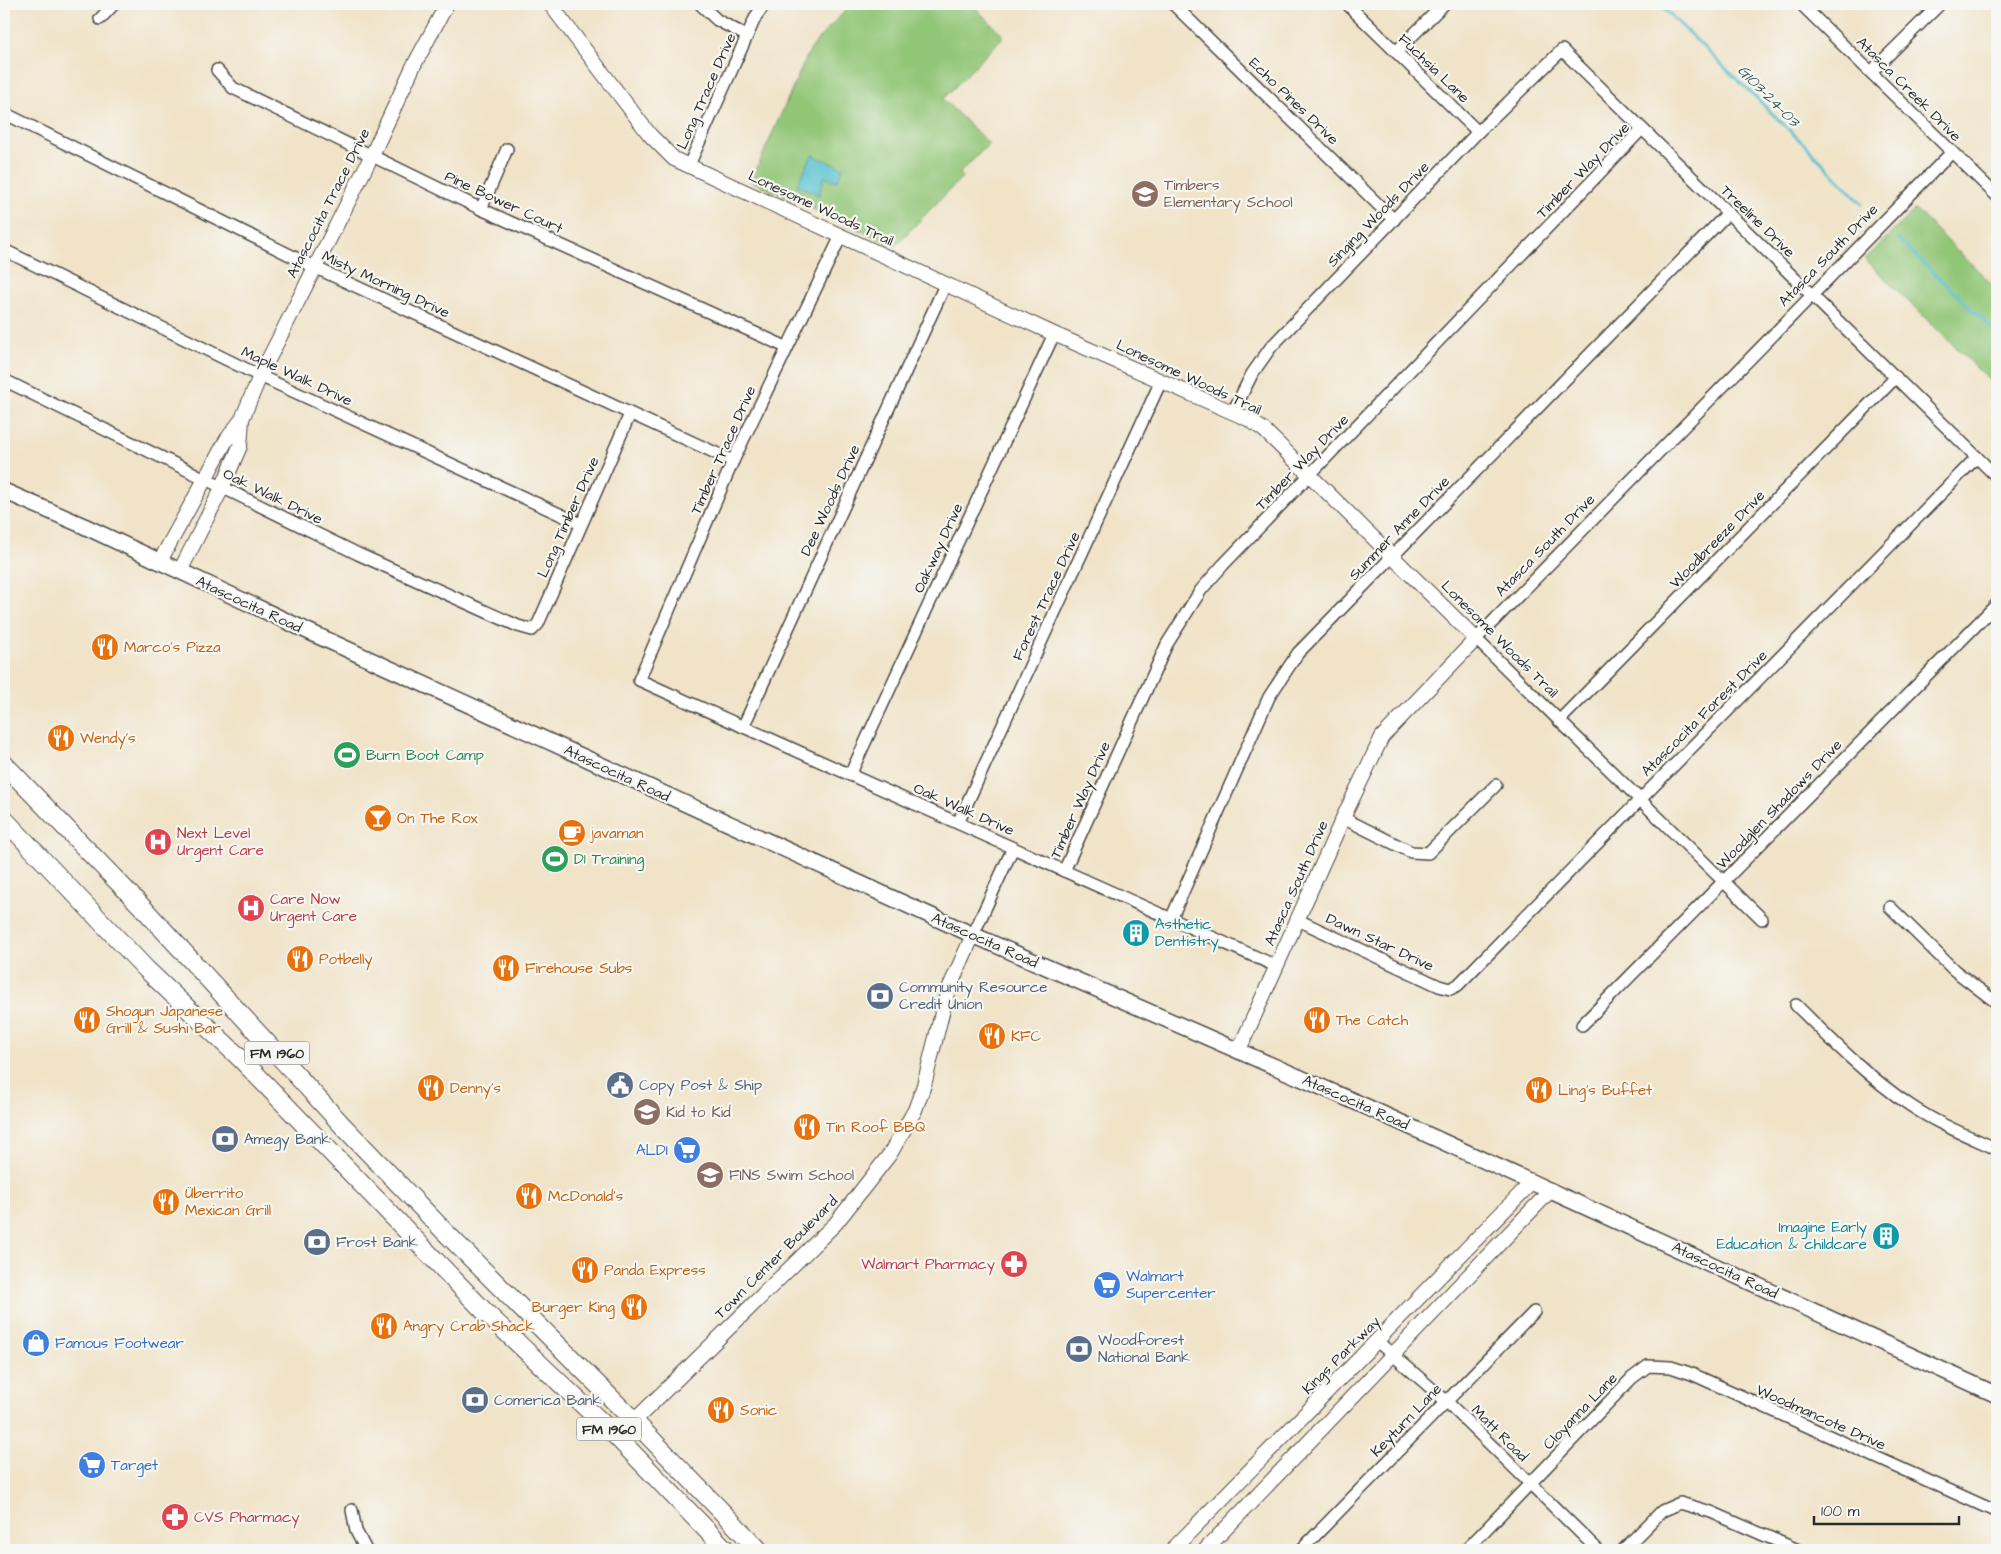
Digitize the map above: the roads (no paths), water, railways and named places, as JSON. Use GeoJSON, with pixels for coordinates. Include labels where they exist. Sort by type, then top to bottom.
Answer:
{"type":"FeatureCollection","features":[{"type":"Feature","properties":{"kind":"main road","name":"Atascocita Road"},"geometry":{"type":"LineString","coordinates":[[4,491],[973,935],[1239,1050],[1551,1190],[1997,1395]]}},
{"type":"Feature","properties":{"kind":"main road","name":"FM 1960"},"geometry":{"type":"LineString","coordinates":[[4,764],[146,911],[437,1224],[634,1421],[759,1550]]}},
{"type":"Feature","properties":{"kind":"main road","name":"FM 1960"},"geometry":{"type":"LineString","coordinates":[[4,819],[146,969],[241,1059],[486,1313],[617,1437],[726,1550]]}},
{"type":"Feature","properties":{"kind":"street"},"geometry":{"type":"LineString","coordinates":[[100,19],[114,4]]}},
{"type":"Feature","properties":{"kind":"street","name":"Atascocita Trace Drive"},"geometry":{"type":"LineString","coordinates":[[160,561],[227,439],[242,419],[260,376],[372,155],[413,67],[447,4]]}},
{"type":"Feature","properties":{"kind":"street","name":"Lonesome Woods Trail"},"geometry":{"type":"LineString","coordinates":[[550,4],[650,135],[674,159],[945,285],[1233,412],[1264,430],[1762,919]]}},
{"type":"Feature","properties":{"kind":"street"},"geometry":{"type":"LineString","coordinates":[[700,4],[717,20],[747,36]]}},
{"type":"Feature","properties":{"kind":"street","name":"Long Trace Drive"},"geometry":{"type":"LineString","coordinates":[[689,165],[756,16],[765,4]]}},
{"type":"Feature","properties":{"kind":"street","name":"Echo Pines Drive"},"geometry":{"type":"LineString","coordinates":[[1173,4],[1394,220]]}},
{"type":"Feature","properties":{"kind":"street","name":"Fuchsia Lane"},"geometry":{"type":"LineString","coordinates":[[1348,4],[1478,132]]}},
{"type":"Feature","properties":{"kind":"street"},"geometry":{"type":"LineString","coordinates":[[1396,52],[1444,4]]}},
{"type":"Feature","properties":{"kind":"street","name":"Atasca Creek Drive"},"geometry":{"type":"LineString","coordinates":[[1801,4],[1997,196]]}},
{"type":"Feature","properties":{"kind":"street"},"geometry":{"type":"LineString","coordinates":[[1871,72],[1940,4]]}},
{"type":"Feature","properties":{"kind":"street","name":"Singing Woods Drive"},"geometry":{"type":"LineString","coordinates":[[1233,412],[1252,374],[1267,351],[1478,132],[1562,50]]}},
{"type":"Feature","properties":{"kind":"street","name":"Treeline Drive"},"geometry":{"type":"LineString","coordinates":[[1562,50],[1997,477]]}},
{"type":"Feature","properties":{"kind":"street","name":"Pine Bower Court"},"geometry":{"type":"LineString","coordinates":[[217,70],[233,88],[481,209],[786,347]]}},
{"type":"Feature","properties":{"kind":"street","name":"Misty Morning Drive"},"geometry":{"type":"LineString","coordinates":[[4,113],[314,268],[733,461]]}},
{"type":"Feature","properties":{"kind":"street","name":"Timber Way Drive"},"geometry":{"type":"LineString","coordinates":[[1064,871],[1158,664],[1178,624],[1201,590],[1642,129]]}},
{"type":"Feature","properties":{"kind":"street"},"geometry":{"type":"LineString","coordinates":[[481,209],[507,149]]}},
{"type":"Feature","properties":{"kind":"street","name":"Atasca South Drive"},"geometry":{"type":"LineString","coordinates":[[1239,1050],[1343,818],[1382,737],[1952,152]]}},
{"type":"Feature","properties":{"kind":"street","name":"Summer Anne Drive"},"geometry":{"type":"LineString","coordinates":[[1171,919],[1269,697],[1298,654],[1728,213]]}},
{"type":"Feature","properties":{"kind":"street","name":"Timber Trace Drive"},"geometry":{"type":"LineString","coordinates":[[639,680],[733,461],[786,347],[841,236]]}},
{"type":"Feature","properties":{"kind":"street","name":"Maple Walk Drive"},"geometry":{"type":"LineString","coordinates":[[4,250],[260,376],[581,524]]}},
{"type":"Feature","properties":{"kind":"street","name":"Dee Woods Drive"},"geometry":{"type":"LineString","coordinates":[[743,727],[945,285]]}},
{"type":"Feature","properties":{"kind":"street","name":"Oakway Drive"},"geometry":{"type":"LineString","coordinates":[[850,775],[1054,334]]}},
{"type":"Feature","properties":{"kind":"street","name":"Woodbreeze Drive"},"geometry":{"type":"LineString","coordinates":[[1559,721],[1896,377]]}},
{"type":"Feature","properties":{"kind":"street","name":"Oak Walk Drive"},"geometry":{"type":"LineString","coordinates":[[4,380],[358,554],[518,626],[532,630]]}},
{"type":"Feature","properties":{"kind":"street","name":"Forest Trace Drive"},"geometry":{"type":"LineString","coordinates":[[958,823],[1161,381]]}},
{"type":"Feature","properties":{"kind":"street","name":"Long Timber Drive"},"geometry":{"type":"LineString","coordinates":[[532,630],[538,624],[630,414]]}},
{"type":"Feature","properties":{"kind":"street","name":"Atascocita Trace Drive"},"geometry":{"type":"LineString","coordinates":[[180,571],[222,488],[240,446],[242,419]]}},
{"type":"Feature","properties":{"kind":"street","name":"Atascocita Forest Drive"},"geometry":{"type":"LineString","coordinates":[[1450,989],[1471,973],[1977,457]]}},
{"type":"Feature","properties":{"kind":"street","name":"Woodglen Shadows Drive"},"geometry":{"type":"LineString","coordinates":[[1582,1025],[1997,604]]}},
{"type":"Feature","properties":{"kind":"street","name":"Oak Walk Drive"},"geometry":{"type":"LineString","coordinates":[[639,680],[1276,966]]}},
{"type":"Feature","properties":{"kind":"street"},"geometry":{"type":"LineString","coordinates":[[1343,818],[1411,852],[1428,853],[1496,785]]}},
{"type":"Feature","properties":{"kind":"street","name":"Town Center Boulevard"},"geometry":{"type":"LineString","coordinates":[[634,1421],[836,1223],[890,1154],[915,1110],[924,1085],[947,993],[1013,848]]}},
{"type":"Feature","properties":{"kind":"street"},"geometry":{"type":"LineString","coordinates":[[1890,907],[1954,970],[1997,1003]]}},
{"type":"Feature","properties":{"kind":"street","name":"Dawn Star Drive"},"geometry":{"type":"LineString","coordinates":[[1298,920],[1439,986],[1450,989]]}},
{"type":"Feature","properties":{"kind":"street"},"geometry":{"type":"LineString","coordinates":[[1796,1005],[1861,1068],[1911,1106],[1948,1127],[1997,1149]]}},
{"type":"Feature","properties":{"kind":"street","name":"Kings Parkway"},"geometry":{"type":"LineString","coordinates":[[1172,1550],[1378,1342],[1532,1182]]}},
{"type":"Feature","properties":{"kind":"street"},"geometry":{"type":"LineString","coordinates":[[1205,1550],[1551,1190]]}},
{"type":"Feature","properties":{"kind":"street","name":"Keyturn Lane"},"geometry":{"type":"LineString","coordinates":[[1301,1550],[1534,1312]]}},
{"type":"Feature","properties":{"kind":"street","name":"Matt Road"},"geometry":{"type":"LineString","coordinates":[[1378,1342],[1393,1353],[1446,1401],[1598,1550]]}},
{"type":"Feature","properties":{"kind":"street","name":"Woodmancote Drive"},"geometry":{"type":"LineString","coordinates":[[1632,1378],[1648,1366],[1671,1366],[1997,1512]]}},
{"type":"Feature","properties":{"kind":"street","name":"Cloyanna Lane"},"geometry":{"type":"LineString","coordinates":[[1466,1550],[1632,1378]]}},
{"type":"Feature","properties":{"kind":"street"},"geometry":{"type":"LineString","coordinates":[[1623,1550],[1668,1507],[1680,1503],[1694,1506],[1798,1550]]}},
{"type":"Feature","properties":{"kind":"street"},"geometry":{"type":"LineString","coordinates":[[352,1510],[356,1531],[366,1550]]}},
{"type":"Feature","properties":{"kind":"water"},"geometry":{"type":"Polygon","coordinates":[[[812,155],[843,168],[837,181],[824,177],[819,195],[797,185],[812,155]]]}},
{"type":"Feature","properties":{"kind":"waterway","name":"G103-24-03"},"geometry":{"type":"LineString","coordinates":[[1659,4],[1812,152],[1862,204]]}},
{"type":"Feature","properties":{"kind":"waterway","name":"G103-24-03"},"geometry":{"type":"LineString","coordinates":[[1898,239],[1997,333]]}},
{"type":"Feature","properties":{"kind":"place","name":"Timbers Elementary School"},"geometry":{"type":"Point","coordinates":[1145,194]}},
{"type":"Feature","properties":{"kind":"place","name":"Marco's Pizza"},"geometry":{"type":"Point","coordinates":[105,647]}},
{"type":"Feature","properties":{"kind":"place","name":"Wendy's"},"geometry":{"type":"Point","coordinates":[61,738]}},
{"type":"Feature","properties":{"kind":"place","name":"Burn Boot Camp"},"geometry":{"type":"Point","coordinates":[347,755]}},
{"type":"Feature","properties":{"kind":"place","name":"On The Rox"},"geometry":{"type":"Point","coordinates":[378,818]}},
{"type":"Feature","properties":{"kind":"place","name":"javaman"},"geometry":{"type":"Point","coordinates":[572,833]}},
{"type":"Feature","properties":{"kind":"place","name":"Next Level Urgent Care"},"geometry":{"type":"Point","coordinates":[158,842]}},
{"type":"Feature","properties":{"kind":"place","name":"D1 Training"},"geometry":{"type":"Point","coordinates":[555,859]}},
{"type":"Feature","properties":{"kind":"place","name":"Care Now Urgent Care"},"geometry":{"type":"Point","coordinates":[251,908]}},
{"type":"Feature","properties":{"kind":"place","name":"Asthetic Dentistry"},"geometry":{"type":"Point","coordinates":[1136,933]}},
{"type":"Feature","properties":{"kind":"place","name":"Potbelly"},"geometry":{"type":"Point","coordinates":[300,959]}},
{"type":"Feature","properties":{"kind":"place","name":"Firehouse Subs"},"geometry":{"type":"Point","coordinates":[506,968]}},
{"type":"Feature","properties":{"kind":"place","name":"Community Resource Credit Union"},"geometry":{"type":"Point","coordinates":[880,996]}},
{"type":"Feature","properties":{"kind":"place","name":"Shogun Japanese Grill & Sushi Bar"},"geometry":{"type":"Point","coordinates":[87,1020]}},
{"type":"Feature","properties":{"kind":"place","name":"The Catch"},"geometry":{"type":"Point","coordinates":[1317,1020]}},
{"type":"Feature","properties":{"kind":"place","name":"KFC"},"geometry":{"type":"Point","coordinates":[992,1036]}},
{"type":"Feature","properties":{"kind":"place","name":"Copy Post & Ship"},"geometry":{"type":"Point","coordinates":[620,1085]}},
{"type":"Feature","properties":{"kind":"place","name":"Denny's"},"geometry":{"type":"Point","coordinates":[431,1088]}},
{"type":"Feature","properties":{"kind":"place","name":"Ling's Buffet"},"geometry":{"type":"Point","coordinates":[1539,1090]}},
{"type":"Feature","properties":{"kind":"place","name":"Kid to Kid"},"geometry":{"type":"Point","coordinates":[647,1112]}},
{"type":"Feature","properties":{"kind":"place","name":"Tin Roof BBQ"},"geometry":{"type":"Point","coordinates":[807,1127]}},
{"type":"Feature","properties":{"kind":"place","name":"Amegy Bank"},"geometry":{"type":"Point","coordinates":[225,1139]}},
{"type":"Feature","properties":{"kind":"place","name":"ALDI"},"geometry":{"type":"Point","coordinates":[687,1150]}},
{"type":"Feature","properties":{"kind":"place","name":"FINS Swim School"},"geometry":{"type":"Point","coordinates":[710,1175]}},
{"type":"Feature","properties":{"kind":"place","name":"McDonald's"},"geometry":{"type":"Point","coordinates":[529,1196]}},
{"type":"Feature","properties":{"kind":"place","name":"Überrito Mexican Grill"},"geometry":{"type":"Point","coordinates":[166,1202]}},
{"type":"Feature","properties":{"kind":"place","name":"Imagine Early Education & childcare"},"geometry":{"type":"Point","coordinates":[1886,1236]}},
{"type":"Feature","properties":{"kind":"place","name":"Frost Bank"},"geometry":{"type":"Point","coordinates":[317,1242]}},
{"type":"Feature","properties":{"kind":"place","name":"Walmart Pharmacy"},"geometry":{"type":"Point","coordinates":[1014,1264]}},
{"type":"Feature","properties":{"kind":"place","name":"Panda Express"},"geometry":{"type":"Point","coordinates":[585,1270]}},
{"type":"Feature","properties":{"kind":"place","name":"Walmart Supercenter"},"geometry":{"type":"Point","coordinates":[1107,1285]}},
{"type":"Feature","properties":{"kind":"place","name":"Burger King"},"geometry":{"type":"Point","coordinates":[634,1307]}},
{"type":"Feature","properties":{"kind":"place","name":"Angry Crab Shack"},"geometry":{"type":"Point","coordinates":[384,1326]}},
{"type":"Feature","properties":{"kind":"place","name":"Famous Footwear"},"geometry":{"type":"Point","coordinates":[36,1343]}},
{"type":"Feature","properties":{"kind":"place","name":"Woodforest National Bank"},"geometry":{"type":"Point","coordinates":[1079,1349]}},
{"type":"Feature","properties":{"kind":"place","name":"Comerica Bank"},"geometry":{"type":"Point","coordinates":[475,1400]}},
{"type":"Feature","properties":{"kind":"place","name":"Sonic"},"geometry":{"type":"Point","coordinates":[721,1410]}},
{"type":"Feature","properties":{"kind":"place","name":"Target"},"geometry":{"type":"Point","coordinates":[92,1465]}},
{"type":"Feature","properties":{"kind":"place","name":"CVS Pharmacy"},"geometry":{"type":"Point","coordinates":[175,1517]}}]}
